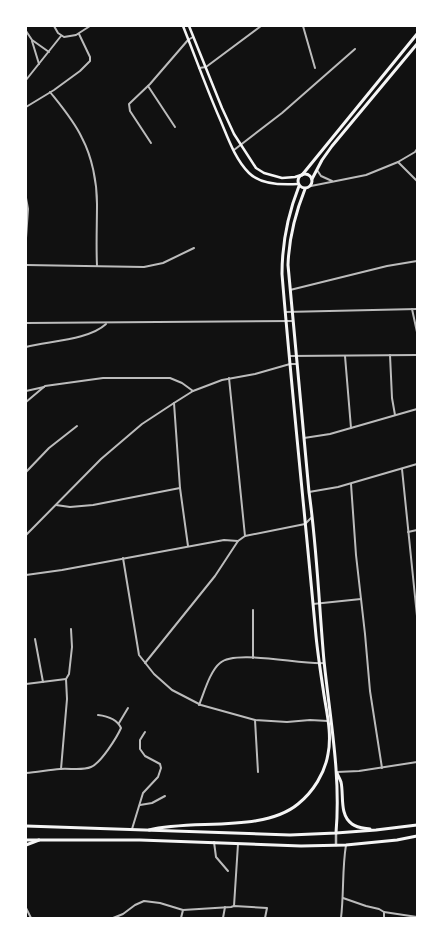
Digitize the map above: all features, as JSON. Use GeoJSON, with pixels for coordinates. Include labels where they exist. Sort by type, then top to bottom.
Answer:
{"type":"FeatureCollection","features":[{"type":"Feature","properties":{"kind":"main road"},"geometry":{"type":"LineString","coordinates":[[183,26],[234,150],[244,167],[256,178],[276,183],[299,185],[305,189]]}},
{"type":"Feature","properties":{"kind":"main road"},"geometry":{"type":"LineString","coordinates":[[189,26],[222,108],[240,146],[256,168],[264,174],[282,178],[308,174],[312,179]]}},
{"type":"Feature","properties":{"kind":"main road"},"geometry":{"type":"LineString","coordinates":[[149,830],[163,826],[262,820],[287,812],[307,796],[322,774],[329,753],[330,737],[319,664],[305,524],[285,312],[282,274],[283,249],[289,217],[299,185],[298,180],[417,34]]}},
{"type":"Feature","properties":{"kind":"main road"},"geometry":{"type":"LineString","coordinates":[[336,833],[337,772],[324,663],[312,516],[289,290],[288,264],[290,238],[294,219],[305,189],[311,186],[312,179],[317,169],[332,146],[417,44]]}},
{"type":"Feature","properties":{"kind":"main road"},"geometry":{"type":"LineString","coordinates":[[337,772],[341,782],[344,813],[347,819],[352,824],[359,827],[376,830]]}},
{"type":"Feature","properties":{"kind":"main road"},"geometry":{"type":"LineString","coordinates":[[26,826],[290,835],[376,830],[417,825]]}},
{"type":"Feature","properties":{"kind":"main road"},"geometry":{"type":"LineString","coordinates":[[26,840],[81,839],[214,842],[301,846],[346,845],[397,840],[417,836]]}},
{"type":"Feature","properties":{"kind":"main road"},"geometry":{"type":"LineString","coordinates":[[26,845],[40,840]]}},
{"type":"Feature","properties":{"kind":"street"},"geometry":{"type":"LineString","coordinates":[[54,26],[61,36],[70,37],[79,34],[90,26]]}},
{"type":"Feature","properties":{"kind":"street"},"geometry":{"type":"LineString","coordinates":[[199,68],[206,66],[261,26]]}},
{"type":"Feature","properties":{"kind":"street"},"geometry":{"type":"LineString","coordinates":[[303,26],[315,68]]}},
{"type":"Feature","properties":{"kind":"street"},"geometry":{"type":"LineString","coordinates":[[26,31],[32,40],[39,64]]}},
{"type":"Feature","properties":{"kind":"street"},"geometry":{"type":"LineString","coordinates":[[26,107],[80,71],[90,61],[90,57],[79,34]]}},
{"type":"Feature","properties":{"kind":"street"},"geometry":{"type":"LineString","coordinates":[[26,80],[61,36]]}},
{"type":"Feature","properties":{"kind":"street"},"geometry":{"type":"LineString","coordinates":[[151,143],[130,110],[129,104],[148,86],[188,40],[194,37]]}},
{"type":"Feature","properties":{"kind":"street"},"geometry":{"type":"LineString","coordinates":[[32,40],[49,52]]}},
{"type":"Feature","properties":{"kind":"street"},"geometry":{"type":"LineString","coordinates":[[234,150],[282,113],[356,49]]}},
{"type":"Feature","properties":{"kind":"street"},"geometry":{"type":"LineString","coordinates":[[148,86],[175,127]]}},
{"type":"Feature","properties":{"kind":"street"},"geometry":{"type":"LineString","coordinates":[[50,92],[71,119],[83,139],[92,169],[97,203],[96,266]]}},
{"type":"Feature","properties":{"kind":"street"},"geometry":{"type":"LineString","coordinates":[[311,186],[366,176],[398,162],[415,152],[417,149]]}},
{"type":"Feature","properties":{"kind":"street"},"geometry":{"type":"LineString","coordinates":[[398,162],[417,181]]}},
{"type":"Feature","properties":{"kind":"street"},"geometry":{"type":"LineString","coordinates":[[317,169],[321,176],[333,182]]}},
{"type":"Feature","properties":{"kind":"street"},"geometry":{"type":"LineString","coordinates":[[26,198],[28,209],[26,238]]}},
{"type":"Feature","properties":{"kind":"street"},"geometry":{"type":"LineString","coordinates":[[26,265],[154,265],[163,263],[194,248]]}},
{"type":"Feature","properties":{"kind":"street"},"geometry":{"type":"LineString","coordinates":[[289,290],[387,266],[417,261]]}},
{"type":"Feature","properties":{"kind":"street"},"geometry":{"type":"LineString","coordinates":[[412,309],[417,332]]}},
{"type":"Feature","properties":{"kind":"street"},"geometry":{"type":"LineString","coordinates":[[285,312],[417,309]]}},
{"type":"Feature","properties":{"kind":"street"},"geometry":{"type":"LineString","coordinates":[[26,323],[107,324],[292,322]]}},
{"type":"Feature","properties":{"kind":"street"},"geometry":{"type":"LineString","coordinates":[[26,347],[73,339],[100,330],[107,324]]}},
{"type":"Feature","properties":{"kind":"street"},"geometry":{"type":"LineString","coordinates":[[390,355],[392,398],[395,415]]}},
{"type":"Feature","properties":{"kind":"street"},"geometry":{"type":"LineString","coordinates":[[289,356],[417,355]]}},
{"type":"Feature","properties":{"kind":"street"},"geometry":{"type":"LineString","coordinates":[[345,356],[351,428]]}},
{"type":"Feature","properties":{"kind":"street"},"geometry":{"type":"LineString","coordinates":[[26,535],[101,459],[127,436],[174,403],[193,391],[210,384],[229,378],[255,374],[290,364],[296,364]]}},
{"type":"Feature","properties":{"kind":"street"},"geometry":{"type":"LineString","coordinates":[[26,391],[45,386],[103,378],[166,378],[180,381],[193,391]]}},
{"type":"Feature","properties":{"kind":"street"},"geometry":{"type":"LineString","coordinates":[[229,378],[245,536]]}},
{"type":"Feature","properties":{"kind":"street"},"geometry":{"type":"LineString","coordinates":[[26,402],[45,386]]}},
{"type":"Feature","properties":{"kind":"street"},"geometry":{"type":"LineString","coordinates":[[174,403],[180,488],[188,546]]}},
{"type":"Feature","properties":{"kind":"street"},"geometry":{"type":"LineString","coordinates":[[304,438],[330,434],[417,409]]}},
{"type":"Feature","properties":{"kind":"street"},"geometry":{"type":"LineString","coordinates":[[26,472],[49,448],[77,426]]}},
{"type":"Feature","properties":{"kind":"street"},"geometry":{"type":"LineString","coordinates":[[309,492],[327,490],[351,484],[417,464]]}},
{"type":"Feature","properties":{"kind":"street"},"geometry":{"type":"LineString","coordinates":[[402,469],[407,506],[408,532],[417,616]]}},
{"type":"Feature","properties":{"kind":"street"},"geometry":{"type":"LineString","coordinates":[[351,484],[370,691],[382,768]]}},
{"type":"Feature","properties":{"kind":"street"},"geometry":{"type":"LineString","coordinates":[[56,505],[70,507],[93,505],[180,488]]}},
{"type":"Feature","properties":{"kind":"street"},"geometry":{"type":"LineString","coordinates":[[144,663],[215,576],[238,541],[245,536],[305,524],[312,516]]}},
{"type":"Feature","properties":{"kind":"street"},"geometry":{"type":"LineString","coordinates":[[408,532],[417,530]]}},
{"type":"Feature","properties":{"kind":"street"},"geometry":{"type":"LineString","coordinates":[[26,575],[62,570],[224,540],[238,541]]}},
{"type":"Feature","properties":{"kind":"street"},"geometry":{"type":"LineString","coordinates":[[122,558],[139,656],[154,674],[172,690],[199,704],[255,720],[287,722],[310,720],[328,722]]}},
{"type":"Feature","properties":{"kind":"street"},"geometry":{"type":"LineString","coordinates":[[313,604],[361,599]]}},
{"type":"Feature","properties":{"kind":"street"},"geometry":{"type":"LineString","coordinates":[[253,610],[253,658]]}},
{"type":"Feature","properties":{"kind":"street"},"geometry":{"type":"LineString","coordinates":[[62,769],[67,699],[66,679],[69,674],[72,647],[70,629]]}},
{"type":"Feature","properties":{"kind":"street"},"geometry":{"type":"LineString","coordinates":[[35,639],[42,682]]}},
{"type":"Feature","properties":{"kind":"street"},"geometry":{"type":"LineString","coordinates":[[199,704],[215,669],[219,663],[229,658],[253,658],[319,664],[324,663]]}},
{"type":"Feature","properties":{"kind":"street"},"geometry":{"type":"LineString","coordinates":[[26,684],[66,679]]}},
{"type":"Feature","properties":{"kind":"street"},"geometry":{"type":"LineString","coordinates":[[26,773],[92,767],[97,763],[111,744],[120,729],[119,723],[128,708]]}},
{"type":"Feature","properties":{"kind":"street"},"geometry":{"type":"LineString","coordinates":[[98,715],[105,716],[119,723]]}},
{"type":"Feature","properties":{"kind":"street"},"geometry":{"type":"LineString","coordinates":[[255,720],[258,772]]}},
{"type":"Feature","properties":{"kind":"street"},"geometry":{"type":"LineString","coordinates":[[132,829],[140,805],[140,800],[143,794],[158,777],[162,768],[160,764],[145,756],[140,749],[140,740],[145,732]]}},
{"type":"Feature","properties":{"kind":"street"},"geometry":{"type":"LineString","coordinates":[[337,772],[359,771],[417,762]]}},
{"type":"Feature","properties":{"kind":"street"},"geometry":{"type":"LineString","coordinates":[[140,805],[148,804],[165,796]]}},
{"type":"Feature","properties":{"kind":"street"},"geometry":{"type":"LineString","coordinates":[[336,833],[336,845]]}},
{"type":"Feature","properties":{"kind":"street"},"geometry":{"type":"LineString","coordinates":[[214,842],[216,856],[228,871]]}},
{"type":"Feature","properties":{"kind":"street"},"geometry":{"type":"LineString","coordinates":[[234,906],[238,844]]}},
{"type":"Feature","properties":{"kind":"street"},"geometry":{"type":"LineString","coordinates":[[340,918],[343,866],[346,845]]}},
{"type":"Feature","properties":{"kind":"street"},"geometry":{"type":"LineString","coordinates":[[342,898],[379,909],[384,912],[417,917]]}},
{"type":"Feature","properties":{"kind":"street"},"geometry":{"type":"LineString","coordinates":[[113,918],[124,914],[135,905],[144,901],[160,903],[183,910],[234,906],[267,908],[265,918]]}},
{"type":"Feature","properties":{"kind":"street"},"geometry":{"type":"LineString","coordinates":[[223,918],[225,907]]}},
{"type":"Feature","properties":{"kind":"street"},"geometry":{"type":"LineString","coordinates":[[26,908],[31,918]]}},
{"type":"Feature","properties":{"kind":"street"},"geometry":{"type":"LineString","coordinates":[[181,918],[183,910]]}},
{"type":"Feature","properties":{"kind":"street"},"geometry":{"type":"LineString","coordinates":[[384,912],[384,918]]}}]}
